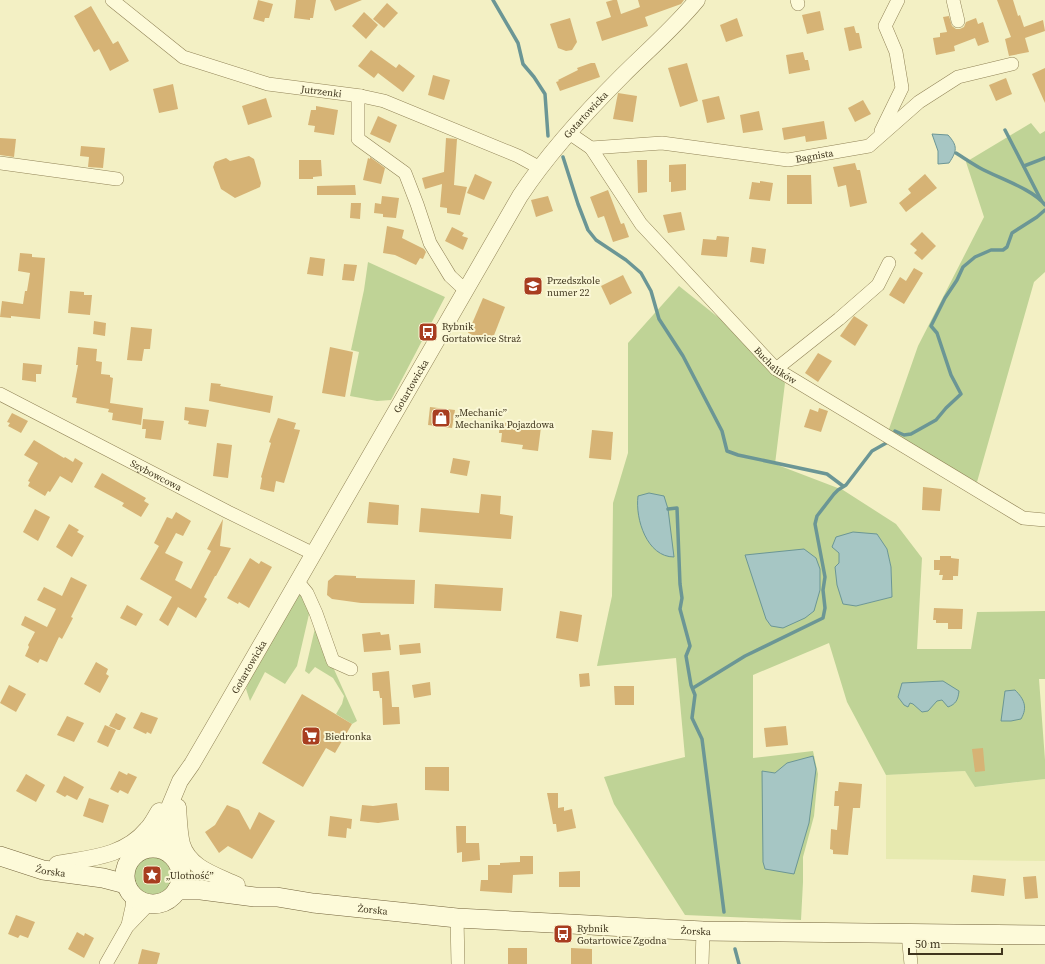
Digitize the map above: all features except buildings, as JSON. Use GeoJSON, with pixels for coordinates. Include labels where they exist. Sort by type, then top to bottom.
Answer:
{"type":"FeatureCollection","features":[{"type":"Feature","properties":{"kind":"main road"},"geometry":{"type":"LineString","coordinates":[[160,850],[176,861],[180,871],[181,881],[177,890],[168,900],[158,904],[136,894],[125,874],[127,865],[137,853],[160,850]]}},
{"type":"Feature","properties":{"kind":"main road","name":"Żorska"},"geometry":{"type":"LineString","coordinates":[[0,856],[57,864],[85,866],[127,865]]}},
{"type":"Feature","properties":{"kind":"main road","name":"Żorska"},"geometry":{"type":"LineString","coordinates":[[0,856],[43,870],[103,878],[136,894]]}},
{"type":"Feature","properties":{"kind":"main road","name":"Żorska"},"geometry":{"type":"LineString","coordinates":[[180,871],[193,876],[257,890],[277,897]]}},
{"type":"Feature","properties":{"kind":"main road","name":"Żorska"},"geometry":{"type":"LineString","coordinates":[[177,890],[201,890],[255,897],[277,897],[313,903],[457,918],[703,931],[1045,935]]}},
{"type":"Feature","properties":{"kind":"street","name":"Jutrzenki"},"geometry":{"type":"LineString","coordinates":[[112,0],[183,57],[268,84],[361,96],[384,101],[518,156],[540,168]]}},
{"type":"Feature","properties":{"kind":"street","name":"Gotartowicka"},"geometry":{"type":"LineString","coordinates":[[160,850],[180,781],[192,764],[298,582],[516,203],[540,168],[569,133],[618,80],[674,25],[697,0]]}},
{"type":"Feature","properties":{"kind":"street"},"geometry":{"type":"LineString","coordinates":[[879,137],[902,88],[896,52],[885,26],[898,0]]}},
{"type":"Feature","properties":{"kind":"street"},"geometry":{"type":"LineString","coordinates":[[953,0],[958,21]]}},
{"type":"Feature","properties":{"kind":"street","name":"Bagnista"},"geometry":{"type":"LineString","coordinates":[[591,148],[662,143],[788,160],[869,146],[919,102],[958,77],[1012,64]]}},
{"type":"Feature","properties":{"kind":"street"},"geometry":{"type":"LineString","coordinates":[[361,96],[358,101],[358,139],[405,173],[430,243],[450,276],[465,290]]}},
{"type":"Feature","properties":{"kind":"street","name":"Buchalików"},"geometry":{"type":"LineString","coordinates":[[569,133],[591,148],[641,224],[776,369],[1022,518],[1045,520]]}},
{"type":"Feature","properties":{"kind":"street"},"geometry":{"type":"LineString","coordinates":[[0,163],[117,179]]}},
{"type":"Feature","properties":{"kind":"street"},"geometry":{"type":"LineString","coordinates":[[776,369],[839,319],[878,285],[889,263]]}},
{"type":"Feature","properties":{"kind":"street","name":"Szybowcowa"},"geometry":{"type":"LineString","coordinates":[[0,394],[228,512],[314,554]]}},
{"type":"Feature","properties":{"kind":"street"},"geometry":{"type":"LineString","coordinates":[[298,582],[307,593],[316,613],[333,661],[351,669]]}},
{"type":"Feature","properties":{"kind":"street"},"geometry":{"type":"LineString","coordinates":[[57,864],[110,854],[129,845],[148,829],[159,812],[175,801],[182,843],[189,858],[201,868],[237,885]]}},
{"type":"Feature","properties":{"kind":"street"},"geometry":{"type":"LineString","coordinates":[[106,964],[127,927],[136,894]]}},
{"type":"Feature","properties":{"kind":"street"},"geometry":{"type":"LineString","coordinates":[[457,918],[458,964]]}},
{"type":"Feature","properties":{"kind":"street"},"geometry":{"type":"LineString","coordinates":[[702,964],[703,931]]}},
{"type":"Feature","properties":{"kind":"street"},"geometry":{"type":"LineString","coordinates":[[908,934],[911,964]]}},
{"type":"Feature","properties":{"kind":"green space"},"geometry":{"type":"Polygon","coordinates":[[[1031,123],[1040,134],[1045,131],[1045,272],[1034,282],[977,482],[888,432],[918,346],[984,217],[966,162],[1031,123]]]}},
{"type":"Feature","properties":{"kind":"green space"},"geometry":{"type":"Polygon","coordinates":[[[368,262],[445,297],[391,400],[377,401],[350,396],[359,352],[351,350],[364,290],[368,262]]]}},
{"type":"Feature","properties":{"kind":"green space"},"geometry":{"type":"Polygon","coordinates":[[[679,286],[724,322],[785,383],[775,464],[843,490],[896,524],[922,558],[917,649],[971,649],[977,612],[1045,611],[1045,679],[1039,679],[1045,779],[975,787],[965,771],[886,775],[847,702],[829,643],[753,675],[753,758],[813,751],[818,774],[814,816],[803,857],[801,920],[685,915],[614,804],[604,777],[685,757],[676,658],[597,666],[612,596],[613,503],[628,453],[628,343],[679,286]],[[877,534],[839,553],[839,563],[856,606],[892,597],[891,567],[887,549],[877,534]]]}},
{"type":"Feature","properties":{"kind":"green space"},"geometry":{"type":"Polygon","coordinates":[[[302,593],[310,610],[297,666],[285,684],[265,672],[250,701],[246,689],[257,660],[297,595],[302,593]]]}},
{"type":"Feature","properties":{"kind":"green space"},"geometry":{"type":"Polygon","coordinates":[[[316,624],[321,647],[329,658],[357,721],[352,724],[336,714],[342,704],[344,696],[333,678],[315,667],[309,674],[305,671],[316,624]]]}},
{"type":"Feature","properties":{"kind":"green space"},"geometry":{"type":"Polygon","coordinates":[[[965,771],[976,787],[1045,779],[1045,861],[886,859],[886,775],[965,771]]]}},
{"type":"Feature","properties":{"kind":"green space"},"geometry":{"type":"Polygon","coordinates":[[[148,857],[156,857],[166,862],[170,869],[170,883],[166,890],[156,895],[148,895],[138,890],[136,887],[133,880],[133,872],[138,862],[141,860],[148,857]]]}},
{"type":"Feature","properties":{"kind":"water"},"geometry":{"type":"Polygon","coordinates":[[[932,134],[948,135],[954,142],[955,152],[949,163],[938,164],[938,151],[932,134]]]}},
{"type":"Feature","properties":{"kind":"water"},"geometry":{"type":"Polygon","coordinates":[[[649,493],[664,496],[668,509],[674,557],[657,551],[650,544],[641,525],[638,496],[649,493]]]}},
{"type":"Feature","properties":{"kind":"water"},"geometry":{"type":"Polygon","coordinates":[[[853,532],[877,534],[887,549],[891,567],[892,597],[856,606],[843,604],[837,585],[835,567],[839,563],[839,553],[832,547],[836,537],[853,532]]]}},
{"type":"Feature","properties":{"kind":"water"},"geometry":{"type":"Polygon","coordinates":[[[804,549],[816,558],[820,569],[820,590],[814,611],[805,618],[783,628],[771,626],[766,619],[745,555],[804,549]]]}},
{"type":"Feature","properties":{"kind":"water"},"geometry":{"type":"Polygon","coordinates":[[[943,681],[959,691],[956,701],[948,707],[942,700],[937,701],[928,711],[922,712],[913,704],[910,703],[908,707],[904,705],[898,697],[902,683],[943,681]]]}},
{"type":"Feature","properties":{"kind":"water"},"geometry":{"type":"Polygon","coordinates":[[[1015,690],[1024,703],[1025,707],[1023,715],[1021,719],[1001,721],[1005,691],[1015,690]]]}},
{"type":"Feature","properties":{"kind":"water"},"geometry":{"type":"Polygon","coordinates":[[[813,756],[816,769],[809,823],[794,874],[765,869],[763,862],[762,771],[775,773],[787,763],[813,756]]]}},
{"type":"Feature","properties":{"kind":"waterway"},"geometry":{"type":"LineString","coordinates":[[493,0],[518,43],[523,64],[545,94],[548,136]]}},
{"type":"Feature","properties":{"kind":"waterway"},"geometry":{"type":"LineString","coordinates":[[1005,130],[1041,200]]}},
{"type":"Feature","properties":{"kind":"waterway"},"geometry":{"type":"LineString","coordinates":[[956,153],[980,168],[1024,189],[1040,199],[1045,205]]}},
{"type":"Feature","properties":{"kind":"waterway"},"geometry":{"type":"LineString","coordinates":[[563,157],[588,230],[596,240],[626,260],[641,273],[651,291],[659,319],[683,356],[722,431],[727,451],[738,455],[827,474],[843,486]]}},
{"type":"Feature","properties":{"kind":"waterway"},"geometry":{"type":"LineString","coordinates":[[1024,166],[1045,158]]}},
{"type":"Feature","properties":{"kind":"waterway"},"geometry":{"type":"LineString","coordinates":[[895,431],[904,435],[911,434],[936,420],[961,394],[951,375],[937,333],[931,326],[963,267],[975,257],[991,250],[1003,250],[1007,247],[1012,233],[1045,210]]}},
{"type":"Feature","properties":{"kind":"waterway"},"geometry":{"type":"LineString","coordinates":[[693,688],[745,656],[823,618],[825,608],[823,590],[825,577],[815,524],[817,516],[834,494],[846,485],[872,451],[888,442]]}},
{"type":"Feature","properties":{"kind":"waterway"},"geometry":{"type":"LineString","coordinates":[[668,509],[677,508],[680,584],[682,598],[680,609],[690,646],[686,656],[691,685],[695,695],[692,718],[702,739],[724,912]]}},
{"type":"Feature","properties":{"kind":"waterway"},"geometry":{"type":"LineString","coordinates":[[735,949],[739,964]]}},
{"type":"Feature","properties":{"kind":"place","name":"Przedszkole numer 22"},"geometry":{"type":"Point","coordinates":[533,286]}},
{"type":"Feature","properties":{"kind":"place","name":"Rybnik Gortatowice Straż"},"geometry":{"type":"Point","coordinates":[428,332]}},
{"type":"Feature","properties":{"kind":"place","name":"„Mechanic” Mechanika Pojazdowa"},"geometry":{"type":"Point","coordinates":[441,418]}},
{"type":"Feature","properties":{"kind":"place","name":"Biedronka"},"geometry":{"type":"Point","coordinates":[311,736]}},
{"type":"Feature","properties":{"kind":"place","name":"„Ulotność”"},"geometry":{"type":"Point","coordinates":[152,875]}},
{"type":"Feature","properties":{"kind":"place","name":"Rybnik Gotartowice Zgodna"},"geometry":{"type":"Point","coordinates":[563,934]}}]}
